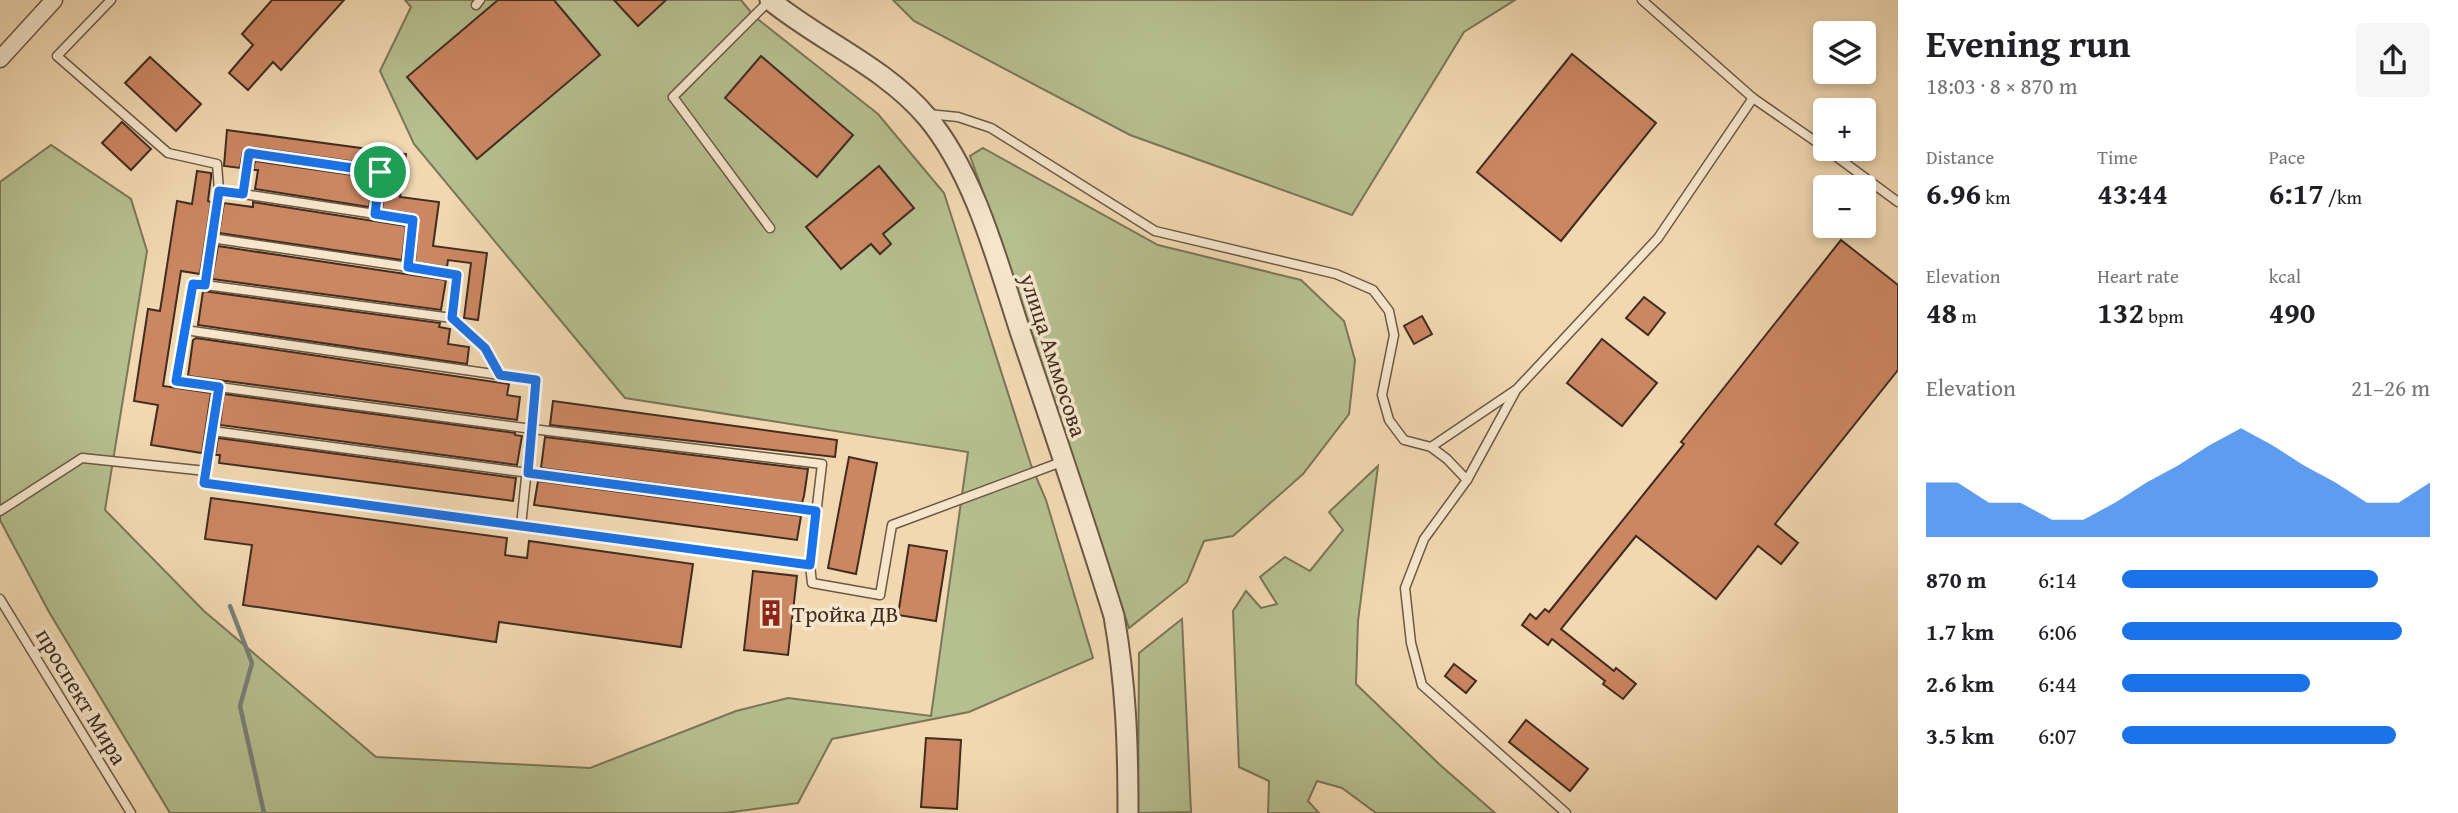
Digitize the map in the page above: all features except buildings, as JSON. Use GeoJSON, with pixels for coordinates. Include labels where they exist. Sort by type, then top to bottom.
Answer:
{"type":"FeatureCollection","features":[{"type":"Feature","properties":{"kind":"street"},"geometry":{"type":"LineString","coordinates":[[0,59],[54,0]]}},
{"type":"Feature","properties":{"kind":"street","name":"улица Аммосова"},"geometry":{"type":"LineString","coordinates":[[770,0],[795,20],[902,91],[925,114],[949,147],[989,236],[1114,616],[1124,673],[1128,813]]}},
{"type":"Feature","properties":{"kind":"lane"},"geometry":{"type":"LineString","coordinates":[[111,0],[57,56],[168,153],[217,164],[219,191],[205,285]]}},
{"type":"Feature","properties":{"kind":"lane"},"geometry":{"type":"LineString","coordinates":[[770,0],[673,97],[770,228]]}},
{"type":"Feature","properties":{"kind":"lane"},"geometry":{"type":"LineString","coordinates":[[1642,0],[1753,98],[1813,140]]}},
{"type":"Feature","properties":{"kind":"lane"},"geometry":{"type":"LineString","coordinates":[[1431,447],[1517,389],[1658,238],[1753,98]]}},
{"type":"Feature","properties":{"kind":"lane"},"geometry":{"type":"LineString","coordinates":[[925,114],[957,117],[991,128],[1155,232],[1336,274],[1373,290],[1389,311],[1394,335],[1382,395],[1389,420],[1404,440],[1431,447],[1467,480]]}},
{"type":"Feature","properties":{"kind":"lane"},"geometry":{"type":"LineString","coordinates":[[243,194],[249,153],[367,170],[380,172],[375,214]]}},
{"type":"Feature","properties":{"kind":"lane"},"geometry":{"type":"LineString","coordinates":[[1842,161],[1898,202]]}},
{"type":"Feature","properties":{"kind":"lane"},"geometry":{"type":"LineString","coordinates":[[219,191],[413,220],[408,267]]}},
{"type":"Feature","properties":{"kind":"lane"},"geometry":{"type":"LineString","coordinates":[[211,237],[457,275],[452,318]]}},
{"type":"Feature","properties":{"kind":"lane"},"geometry":{"type":"LineString","coordinates":[[500,375],[485,348],[452,318],[193,284],[176,381],[532,429],[822,464],[810,565],[812,583],[880,595],[892,525],[1064,461]]}},
{"type":"Feature","properties":{"kind":"lane"},"geometry":{"type":"LineString","coordinates":[[185,330],[536,380],[521,526]]}},
{"type":"Feature","properties":{"kind":"lane"},"geometry":{"type":"LineString","coordinates":[[219,387],[204,483],[810,565]]}},
{"type":"Feature","properties":{"kind":"lane"},"geometry":{"type":"LineString","coordinates":[[1517,389],[1467,480],[1424,539],[1405,588],[1411,643],[1422,685],[1566,813]]}},
{"type":"Feature","properties":{"kind":"lane"},"geometry":{"type":"LineString","coordinates":[[212,432],[816,511]]}},
{"type":"Feature","properties":{"kind":"lane"},"geometry":{"type":"LineString","coordinates":[[0,511],[82,458],[206,471]]}},
{"type":"Feature","properties":{"kind":"lane","name":"проспект Мира"},"geometry":{"type":"LineString","coordinates":[[0,599],[131,813]]}},
{"type":"Feature","properties":{"kind":"green space"},"geometry":{"type":"Polygon","coordinates":[[[405,0],[741,0],[755,17],[878,114],[944,193],[1031,465],[1046,500],[1093,658],[969,712],[832,739],[798,803],[725,813],[170,813],[49,612],[0,520],[0,182],[51,145],[131,199],[147,251],[105,510],[204,611],[376,757],[590,768],[736,711],[788,698],[931,716],[968,452],[625,398],[414,144],[380,71],[411,7],[405,0]]]}},
{"type":"Feature","properties":{"kind":"green space"},"geometry":{"type":"Polygon","coordinates":[[[893,0],[1515,0],[1464,32],[1352,215],[1130,135],[914,21],[893,0]]]}},
{"type":"Feature","properties":{"kind":"green space"},"geometry":{"type":"Polygon","coordinates":[[[983,148],[1158,245],[1301,280],[1344,321],[1355,360],[1349,414],[1303,474],[1233,536],[1204,541],[1187,582],[1129,628],[1009,264],[970,156],[983,148]]]}},
{"type":"Feature","properties":{"kind":"green space"},"geometry":{"type":"Polygon","coordinates":[[[1378,466],[1358,621],[1356,684],[1439,764],[1495,813],[1376,813],[1342,788],[1317,781],[1308,801],[1319,813],[1268,813],[1269,781],[1239,767],[1233,611],[1246,591],[1261,608],[1277,604],[1260,577],[1285,557],[1310,571],[1343,530],[1329,512],[1378,466]]]}},
{"type":"Feature","properties":{"kind":"green space"},"geometry":{"type":"Polygon","coordinates":[[[1182,619],[1191,812],[1138,813],[1139,653],[1182,619]]]}},
{"type":"Feature","properties":{"kind":"waterway"},"geometry":{"type":"LineString","coordinates":[[230,606],[252,663],[240,706],[264,813]]}},
{"type":"Feature","properties":{"kind":"place","name":"Тройка ДВ"},"geometry":{"type":"Point","coordinates":[771,613]}},
{"type":"Feature","properties":{"kind":"route"},"geometry":{"type":"LineString","coordinates":[[249,153],[380,172],[375,214],[413,220],[408,267],[457,275],[452,318],[485,348],[500,375],[536,380],[528,473],[816,511],[810,565],[204,483],[219,387],[176,381],[193,284],[205,285],[219,191],[243,194],[249,153]]}}]}
